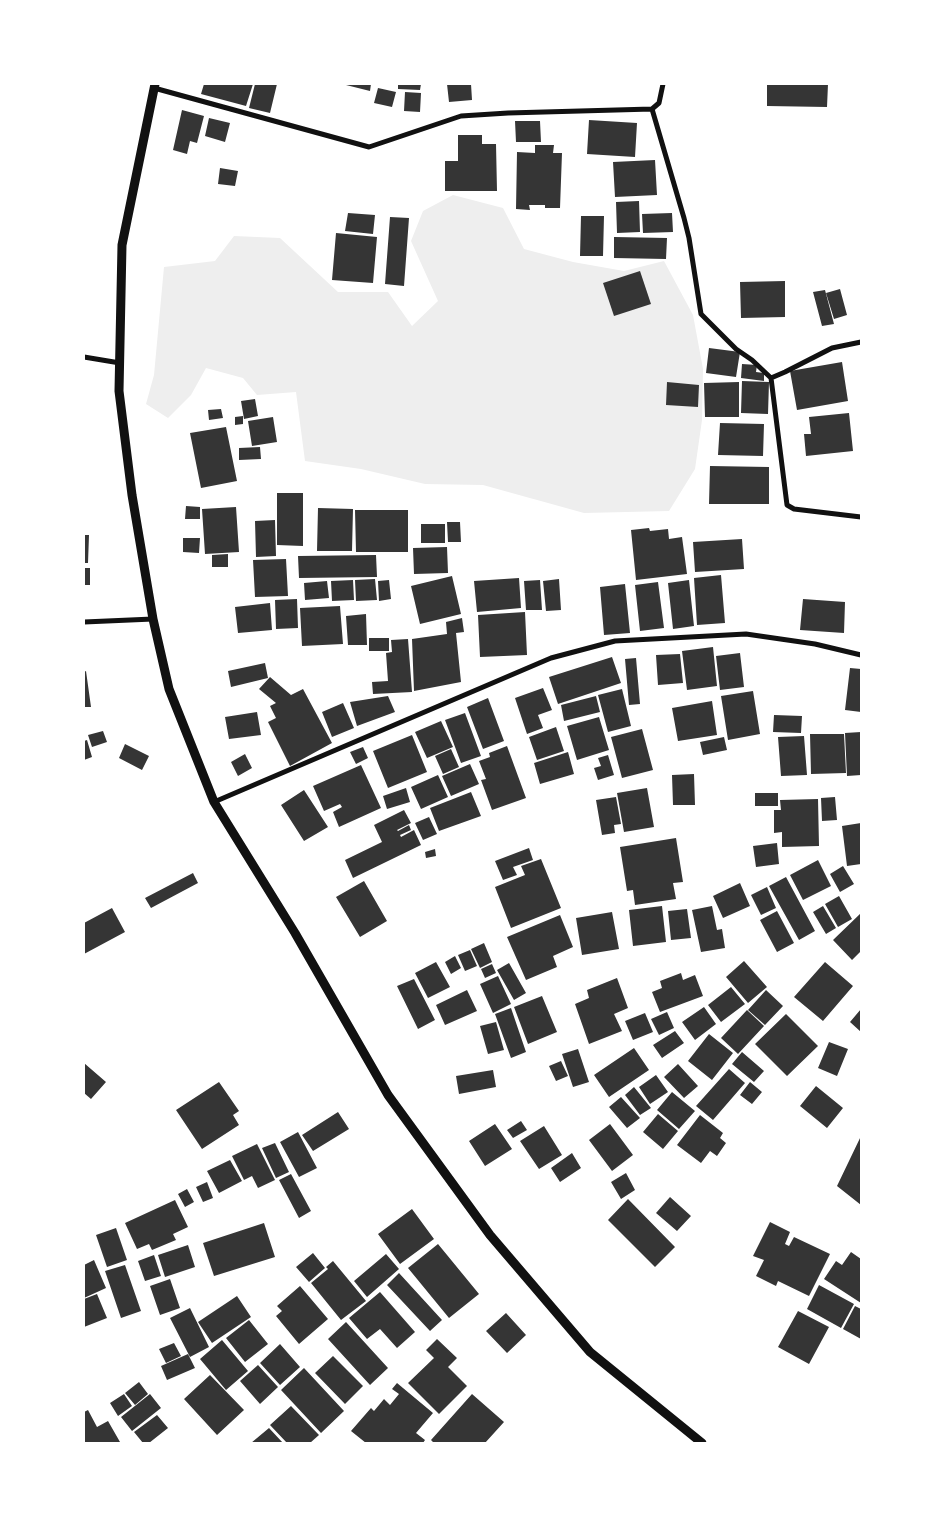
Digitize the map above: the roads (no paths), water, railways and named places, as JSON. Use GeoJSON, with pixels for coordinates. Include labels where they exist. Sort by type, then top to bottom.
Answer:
{"type":"FeatureCollection","features":[{"type":"Feature","properties":{"kind":"street"},"geometry":{"type":"LineString","coordinates":[[663,84],[659,103],[652,109],[461,116],[369,147],[155,86],[122,245],[119,391],[130,476],[153,619],[169,689],[214,802],[295,933],[388,1095],[490,1235],[590,1352],[702,1443]]}},
{"type":"Feature","properties":{"kind":"street"},"geometry":{"type":"LineString","coordinates":[[652,109],[689,238],[701,314],[736,349],[752,360],[771,378],[787,505],[794,508],[861,517]]}},
{"type":"Feature","properties":{"kind":"street"},"geometry":{"type":"LineString","coordinates":[[771,378],[832,348],[861,342]]}},
{"type":"Feature","properties":{"kind":"street"},"geometry":{"type":"LineString","coordinates":[[84,357],[120,363]]}},
{"type":"Feature","properties":{"kind":"street"},"geometry":{"type":"LineString","coordinates":[[84,622],[153,619]]}},
{"type":"Feature","properties":{"kind":"street"},"geometry":{"type":"LineString","coordinates":[[214,802],[551,658],[615,641],[746,634],[815,644],[861,655]]}}]}
